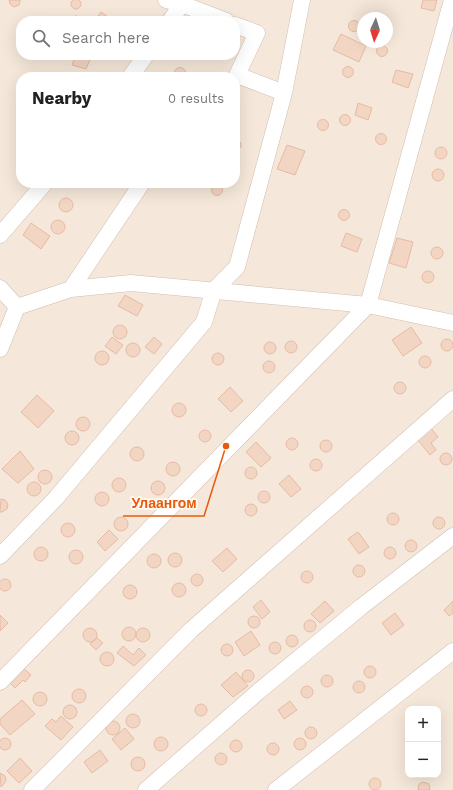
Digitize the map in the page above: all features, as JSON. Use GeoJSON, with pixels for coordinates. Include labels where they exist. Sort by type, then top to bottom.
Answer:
{"type":"FeatureCollection","features":[{"type":"Feature","properties":{"kind":"street"},"geometry":{"type":"LineString","coordinates":[[166,0],[182,4],[213,16]]}},
{"type":"Feature","properties":{"kind":"street"},"geometry":{"type":"LineString","coordinates":[[0,556],[56,498],[204,322],[214,290],[237,267],[284,93],[302,0]]}},
{"type":"Feature","properties":{"kind":"street"},"geometry":{"type":"LineString","coordinates":[[0,682],[368,305],[452,0]]}},
{"type":"Feature","properties":{"kind":"street"},"geometry":{"type":"LineString","coordinates":[[174,16],[182,4]]}},
{"type":"Feature","properties":{"kind":"street"},"geometry":{"type":"LineString","coordinates":[[237,72],[257,33],[240,27]]}},
{"type":"Feature","properties":{"kind":"street"},"geometry":{"type":"LineString","coordinates":[[134,72],[142,60]]}},
{"type":"Feature","properties":{"kind":"street"},"geometry":{"type":"LineString","coordinates":[[240,78],[284,93]]}},
{"type":"Feature","properties":{"kind":"street"},"geometry":{"type":"LineString","coordinates":[[0,235],[41,188]]}},
{"type":"Feature","properties":{"kind":"street"},"geometry":{"type":"LineString","coordinates":[[71,289],[139,188]]}},
{"type":"Feature","properties":{"kind":"street"},"geometry":{"type":"LineString","coordinates":[[0,349],[17,307],[71,289],[131,283],[368,305],[453,323]]}},
{"type":"Feature","properties":{"kind":"street"},"geometry":{"type":"LineString","coordinates":[[0,288],[17,307]]}},
{"type":"Feature","properties":{"kind":"street"},"geometry":{"type":"LineString","coordinates":[[32,790],[191,630],[453,399]]}},
{"type":"Feature","properties":{"kind":"street"},"geometry":{"type":"LineString","coordinates":[[146,790],[265,686],[361,607],[453,536]]}},
{"type":"Feature","properties":{"kind":"street"},"geometry":{"type":"LineString","coordinates":[[276,790],[453,651]]}},
{"type":"Feature","properties":{"kind":"shaded area"},"geometry":{"type":"Polygon","coordinates":[[[0,0],[453,0],[453,790],[0,790],[0,0]]]}},
{"type":"Feature","properties":{"kind":"building"},"geometry":{"type":"Polygon","coordinates":[[[74,-1],[78,-1],[80,0],[80,8],[74,9],[71,6],[71,2],[74,-1]]]}},
{"type":"Feature","properties":{"kind":"building"},"geometry":{"type":"Polygon","coordinates":[[[9,0],[20,0],[19,5],[14,7],[10,4],[9,0]]]}},
{"type":"Feature","properties":{"kind":"building"},"geometry":{"type":"Polygon","coordinates":[[[423,0],[437,0],[434,11],[421,8],[423,0]]]}},
{"type":"Feature","properties":{"kind":"building"},"geometry":{"type":"Polygon","coordinates":[[[101,12],[107,16],[98,16],[101,12]]]}},
{"type":"Feature","properties":{"kind":"building"},"geometry":{"type":"Polygon","coordinates":[[[354,20],[356,21],[357,30],[354,32],[350,30],[348,26],[350,22],[354,20]]]}},
{"type":"Feature","properties":{"kind":"building"},"geometry":{"type":"Polygon","coordinates":[[[341,34],[357,42],[357,48],[365,48],[359,62],[333,50],[341,34]]]}},
{"type":"Feature","properties":{"kind":"building"},"geometry":{"type":"Polygon","coordinates":[[[378,48],[387,49],[388,51],[386,55],[382,57],[378,55],[376,51],[378,48]]]}},
{"type":"Feature","properties":{"kind":"building"},"geometry":{"type":"Polygon","coordinates":[[[74,60],[90,60],[86,69],[72,65],[74,60]]]}},
{"type":"Feature","properties":{"kind":"building"},"geometry":{"type":"Polygon","coordinates":[[[348,66],[352,68],[354,72],[352,76],[348,78],[344,76],[342,72],[344,68],[348,66]]]}},
{"type":"Feature","properties":{"kind":"building"},"geometry":{"type":"Polygon","coordinates":[[[178,68],[182,68],[185,71],[175,72],[178,68]]]}},
{"type":"Feature","properties":{"kind":"building"},"geometry":{"type":"Polygon","coordinates":[[[396,70],[413,74],[408,88],[392,82],[396,70]]]}},
{"type":"Feature","properties":{"kind":"building"},"geometry":{"type":"Polygon","coordinates":[[[358,103],[372,108],[368,120],[355,115],[358,103]]]}},
{"type":"Feature","properties":{"kind":"building"},"geometry":{"type":"Polygon","coordinates":[[[345,114],[349,116],[351,120],[349,124],[345,126],[341,124],[339,120],[341,116],[345,114]]]}},
{"type":"Feature","properties":{"kind":"building"},"geometry":{"type":"Polygon","coordinates":[[[323,119],[327,121],[329,125],[327,129],[323,131],[319,129],[317,125],[319,121],[323,119]]]}},
{"type":"Feature","properties":{"kind":"building"},"geometry":{"type":"Polygon","coordinates":[[[381,133],[385,135],[387,139],[385,143],[381,145],[377,143],[375,139],[377,135],[381,133]]]}},
{"type":"Feature","properties":{"kind":"building"},"geometry":{"type":"Polygon","coordinates":[[[287,145],[305,151],[295,175],[277,169],[287,145]]]}},
{"type":"Feature","properties":{"kind":"building"},"geometry":{"type":"Polygon","coordinates":[[[439,147],[443,147],[447,153],[443,159],[439,159],[435,155],[435,151],[439,147]]]}},
{"type":"Feature","properties":{"kind":"building"},"geometry":{"type":"Polygon","coordinates":[[[436,169],[440,169],[444,175],[440,181],[436,181],[432,177],[432,173],[436,169]]]}},
{"type":"Feature","properties":{"kind":"building"},"geometry":{"type":"Polygon","coordinates":[[[212,188],[222,188],[223,190],[221,194],[217,196],[213,194],[211,190],[212,188]]]}},
{"type":"Feature","properties":{"kind":"building"},"geometry":{"type":"Polygon","coordinates":[[[66,198],[71,200],[73,205],[71,210],[66,212],[61,210],[59,205],[61,200],[66,198]]]}},
{"type":"Feature","properties":{"kind":"building"},"geometry":{"type":"Polygon","coordinates":[[[344,209],[348,211],[350,215],[348,219],[344,221],[340,219],[338,215],[340,211],[344,209]]]}},
{"type":"Feature","properties":{"kind":"building"},"geometry":{"type":"Polygon","coordinates":[[[58,220],[63,222],[65,227],[63,232],[58,234],[53,232],[51,227],[53,222],[58,220]]]}},
{"type":"Feature","properties":{"kind":"building"},"geometry":{"type":"Polygon","coordinates":[[[31,223],[50,236],[41,249],[23,235],[31,223]]]}},
{"type":"Feature","properties":{"kind":"building"},"geometry":{"type":"Polygon","coordinates":[[[346,233],[362,239],[357,252],[341,246],[346,233]]]}},
{"type":"Feature","properties":{"kind":"building"},"geometry":{"type":"Polygon","coordinates":[[[397,238],[413,242],[406,268],[389,263],[397,238]]]}},
{"type":"Feature","properties":{"kind":"building"},"geometry":{"type":"Polygon","coordinates":[[[435,247],[439,247],[443,253],[439,259],[435,259],[431,255],[431,251],[435,247]]]}},
{"type":"Feature","properties":{"kind":"building"},"geometry":{"type":"Polygon","coordinates":[[[430,271],[433,272],[433,282],[426,283],[423,282],[422,275],[423,272],[430,271]]]}},
{"type":"Feature","properties":{"kind":"building"},"geometry":{"type":"Polygon","coordinates":[[[125,295],[143,305],[137,316],[118,306],[125,295]]]}},
{"type":"Feature","properties":{"kind":"building"},"geometry":{"type":"Polygon","coordinates":[[[120,325],[125,327],[127,332],[125,337],[120,339],[115,337],[113,332],[115,327],[120,325]]]}},
{"type":"Feature","properties":{"kind":"building"},"geometry":{"type":"Polygon","coordinates":[[[411,327],[422,343],[403,356],[392,340],[411,327]]]}},
{"type":"Feature","properties":{"kind":"building"},"geometry":{"type":"Polygon","coordinates":[[[112,337],[123,345],[116,354],[105,346],[112,337]]]}},
{"type":"Feature","properties":{"kind":"building"},"geometry":{"type":"Polygon","coordinates":[[[154,337],[162,344],[154,354],[145,347],[154,337]]]}},
{"type":"Feature","properties":{"kind":"building"},"geometry":{"type":"Polygon","coordinates":[[[445,339],[449,339],[453,345],[449,351],[445,351],[441,347],[441,343],[445,339]]]}},
{"type":"Feature","properties":{"kind":"building"},"geometry":{"type":"Polygon","coordinates":[[[293,341],[296,342],[296,352],[289,353],[286,352],[285,345],[286,342],[293,341]]]}},
{"type":"Feature","properties":{"kind":"building"},"geometry":{"type":"Polygon","coordinates":[[[272,342],[275,343],[275,353],[268,354],[265,353],[264,346],[265,343],[272,342]]]}},
{"type":"Feature","properties":{"kind":"building"},"geometry":{"type":"Polygon","coordinates":[[[133,343],[138,345],[140,350],[138,355],[133,357],[128,355],[126,350],[128,345],[133,343]]]}},
{"type":"Feature","properties":{"kind":"building"},"geometry":{"type":"Polygon","coordinates":[[[102,351],[107,353],[109,358],[107,363],[102,365],[97,363],[95,358],[97,353],[102,351]]]}},
{"type":"Feature","properties":{"kind":"building"},"geometry":{"type":"Polygon","coordinates":[[[216,353],[220,353],[224,359],[220,365],[216,365],[212,361],[212,357],[216,353]]]}},
{"type":"Feature","properties":{"kind":"building"},"geometry":{"type":"Polygon","coordinates":[[[423,356],[427,356],[431,362],[427,368],[423,368],[419,364],[419,360],[423,356]]]}},
{"type":"Feature","properties":{"kind":"building"},"geometry":{"type":"Polygon","coordinates":[[[271,361],[274,362],[274,372],[267,373],[264,372],[263,365],[264,362],[271,361]]]}},
{"type":"Feature","properties":{"kind":"building"},"geometry":{"type":"Polygon","coordinates":[[[402,382],[405,383],[405,393],[398,394],[395,393],[394,386],[395,383],[402,382]]]}},
{"type":"Feature","properties":{"kind":"building"},"geometry":{"type":"Polygon","coordinates":[[[230,387],[243,401],[231,412],[218,399],[230,387]]]}},
{"type":"Feature","properties":{"kind":"building"},"geometry":{"type":"Polygon","coordinates":[[[37,395],[54,411],[38,428],[21,412],[37,395]]]}},
{"type":"Feature","properties":{"kind":"building"},"geometry":{"type":"Polygon","coordinates":[[[179,403],[184,405],[186,410],[184,415],[179,417],[174,415],[172,410],[174,405],[179,403]]]}},
{"type":"Feature","properties":{"kind":"building"},"geometry":{"type":"Polygon","coordinates":[[[83,417],[88,419],[90,424],[88,429],[83,431],[78,429],[76,424],[78,419],[83,417]]]}},
{"type":"Feature","properties":{"kind":"building"},"geometry":{"type":"Polygon","coordinates":[[[430,427],[438,437],[431,443],[436,450],[430,455],[417,439],[430,427]]]}},
{"type":"Feature","properties":{"kind":"building"},"geometry":{"type":"Polygon","coordinates":[[[203,430],[207,430],[211,436],[207,442],[203,442],[199,438],[199,434],[203,430]]]}},
{"type":"Feature","properties":{"kind":"building"},"geometry":{"type":"Polygon","coordinates":[[[72,431],[77,433],[79,438],[77,443],[72,445],[67,443],[65,438],[67,433],[72,431]]]}},
{"type":"Feature","properties":{"kind":"building"},"geometry":{"type":"Polygon","coordinates":[[[294,438],[297,439],[297,449],[290,450],[287,449],[286,442],[287,439],[294,438]]]}},
{"type":"Feature","properties":{"kind":"building"},"geometry":{"type":"Polygon","coordinates":[[[328,440],[331,441],[331,451],[324,452],[321,451],[320,444],[321,441],[328,440]]]}},
{"type":"Feature","properties":{"kind":"building"},"geometry":{"type":"Polygon","coordinates":[[[256,442],[271,458],[261,467],[246,452],[256,442]]]}},
{"type":"Feature","properties":{"kind":"building"},"geometry":{"type":"Polygon","coordinates":[[[137,447],[142,449],[144,454],[142,459],[137,461],[132,459],[130,454],[132,449],[137,447]]]}},
{"type":"Feature","properties":{"kind":"building"},"geometry":{"type":"Polygon","coordinates":[[[20,451],[34,469],[18,483],[2,469],[20,451]]]}},
{"type":"Feature","properties":{"kind":"building"},"geometry":{"type":"Polygon","coordinates":[[[448,453],[451,454],[451,464],[444,465],[441,464],[440,457],[441,454],[448,453]]]}},
{"type":"Feature","properties":{"kind":"building"},"geometry":{"type":"Polygon","coordinates":[[[318,459],[321,460],[321,470],[314,471],[311,470],[310,463],[311,460],[318,459]]]}},
{"type":"Feature","properties":{"kind":"building"},"geometry":{"type":"Polygon","coordinates":[[[173,462],[178,464],[180,469],[178,474],[173,476],[168,474],[166,469],[168,464],[173,462]]]}},
{"type":"Feature","properties":{"kind":"building"},"geometry":{"type":"Polygon","coordinates":[[[253,467],[256,468],[256,478],[249,479],[246,478],[245,471],[246,468],[253,467]]]}},
{"type":"Feature","properties":{"kind":"building"},"geometry":{"type":"Polygon","coordinates":[[[45,470],[50,472],[52,477],[50,482],[45,484],[40,482],[38,477],[40,472],[45,470]]]}},
{"type":"Feature","properties":{"kind":"building"},"geometry":{"type":"Polygon","coordinates":[[[289,475],[301,489],[291,497],[279,484],[289,475]]]}},
{"type":"Feature","properties":{"kind":"building"},"geometry":{"type":"Polygon","coordinates":[[[119,478],[124,480],[126,485],[124,490],[119,492],[114,490],[112,485],[114,480],[119,478]]]}},
{"type":"Feature","properties":{"kind":"building"},"geometry":{"type":"Polygon","coordinates":[[[158,481],[163,483],[165,488],[163,493],[158,495],[153,493],[151,488],[153,483],[158,481]]]}},
{"type":"Feature","properties":{"kind":"building"},"geometry":{"type":"Polygon","coordinates":[[[34,482],[39,484],[41,489],[39,494],[34,496],[29,494],[27,489],[29,484],[34,482]]]}},
{"type":"Feature","properties":{"kind":"building"},"geometry":{"type":"Polygon","coordinates":[[[262,491],[266,491],[270,497],[266,503],[262,503],[258,499],[258,495],[262,491]]]}},
{"type":"Feature","properties":{"kind":"building"},"geometry":{"type":"Polygon","coordinates":[[[102,492],[107,494],[109,499],[107,504],[102,506],[97,504],[95,499],[97,494],[102,492]]]}},
{"type":"Feature","properties":{"kind":"building"},"geometry":{"type":"Polygon","coordinates":[[[1,499],[5,500],[8,504],[7,509],[0,512],[1,499]]]}},
{"type":"Feature","properties":{"kind":"building"},"geometry":{"type":"Polygon","coordinates":[[[253,504],[256,505],[256,515],[249,516],[246,515],[245,508],[246,505],[253,504]]]}},
{"type":"Feature","properties":{"kind":"building"},"geometry":{"type":"Polygon","coordinates":[[[391,513],[395,513],[399,519],[395,525],[391,525],[387,521],[387,517],[391,513]]]}},
{"type":"Feature","properties":{"kind":"building"},"geometry":{"type":"Polygon","coordinates":[[[121,517],[126,519],[128,524],[126,529],[121,531],[116,529],[114,524],[116,519],[121,517]]]}},
{"type":"Feature","properties":{"kind":"building"},"geometry":{"type":"Polygon","coordinates":[[[441,517],[444,518],[444,528],[437,529],[434,528],[433,521],[434,518],[441,517]]]}},
{"type":"Feature","properties":{"kind":"building"},"geometry":{"type":"Polygon","coordinates":[[[68,523],[73,525],[75,530],[73,535],[68,537],[63,535],[61,530],[63,525],[68,523]]]}},
{"type":"Feature","properties":{"kind":"building"},"geometry":{"type":"Polygon","coordinates":[[[109,530],[118,539],[105,551],[97,542],[109,530]]]}},
{"type":"Feature","properties":{"kind":"building"},"geometry":{"type":"Polygon","coordinates":[[[358,532],[369,547],[359,554],[348,539],[358,532]]]}},
{"type":"Feature","properties":{"kind":"building"},"geometry":{"type":"Polygon","coordinates":[[[413,540],[416,541],[416,551],[409,552],[406,551],[405,544],[406,541],[413,540]]]}},
{"type":"Feature","properties":{"kind":"building"},"geometry":{"type":"Polygon","coordinates":[[[41,547],[46,549],[48,554],[46,559],[41,561],[36,559],[34,554],[36,549],[41,547]]]}},
{"type":"Feature","properties":{"kind":"building"},"geometry":{"type":"Polygon","coordinates":[[[388,547],[392,547],[396,553],[392,559],[388,559],[384,555],[384,551],[388,547]]]}},
{"type":"Feature","properties":{"kind":"building"},"geometry":{"type":"Polygon","coordinates":[[[227,548],[237,559],[223,572],[212,561],[227,548]]]}},
{"type":"Feature","properties":{"kind":"building"},"geometry":{"type":"Polygon","coordinates":[[[76,550],[81,552],[83,557],[81,562],[76,564],[71,562],[69,557],[71,552],[76,550]]]}},
{"type":"Feature","properties":{"kind":"building"},"geometry":{"type":"Polygon","coordinates":[[[175,553],[180,555],[182,560],[180,565],[175,567],[170,565],[168,560],[170,555],[175,553]]]}},
{"type":"Feature","properties":{"kind":"building"},"geometry":{"type":"Polygon","coordinates":[[[154,554],[159,556],[161,561],[159,566],[154,568],[149,566],[147,561],[149,556],[154,554]]]}},
{"type":"Feature","properties":{"kind":"building"},"geometry":{"type":"Polygon","coordinates":[[[361,565],[364,566],[364,576],[357,577],[354,576],[353,569],[354,566],[361,565]]]}},
{"type":"Feature","properties":{"kind":"building"},"geometry":{"type":"Polygon","coordinates":[[[309,571],[312,572],[312,582],[305,583],[302,582],[301,575],[302,572],[309,571]]]}},
{"type":"Feature","properties":{"kind":"building"},"geometry":{"type":"Polygon","coordinates":[[[199,574],[202,575],[202,585],[195,586],[192,585],[191,578],[192,575],[199,574]]]}},
{"type":"Feature","properties":{"kind":"building"},"geometry":{"type":"Polygon","coordinates":[[[3,579],[7,579],[11,585],[7,591],[3,591],[-1,587],[-1,583],[3,579]]]}},
{"type":"Feature","properties":{"kind":"building"},"geometry":{"type":"Polygon","coordinates":[[[179,583],[184,585],[186,590],[184,595],[179,597],[174,595],[172,590],[174,585],[179,583]]]}},
{"type":"Feature","properties":{"kind":"building"},"geometry":{"type":"Polygon","coordinates":[[[130,585],[135,587],[137,592],[135,597],[130,599],[125,597],[123,592],[125,587],[130,585]]]}},
{"type":"Feature","properties":{"kind":"building"},"geometry":{"type":"Polygon","coordinates":[[[261,600],[270,612],[262,619],[253,607],[261,600]]]}},
{"type":"Feature","properties":{"kind":"building"},"geometry":{"type":"Polygon","coordinates":[[[325,601],[334,611],[320,623],[311,614],[325,601]]]}},
{"type":"Feature","properties":{"kind":"building"},"geometry":{"type":"Polygon","coordinates":[[[453,601],[453,613],[449,616],[444,610],[453,601]]]}},
{"type":"Feature","properties":{"kind":"building"},"geometry":{"type":"Polygon","coordinates":[[[395,613],[404,625],[391,635],[382,623],[395,613]]]}},
{"type":"Feature","properties":{"kind":"building"},"geometry":{"type":"Polygon","coordinates":[[[0,615],[8,623],[0,631],[0,615]]]}},
{"type":"Feature","properties":{"kind":"building"},"geometry":{"type":"Polygon","coordinates":[[[256,616],[259,617],[259,627],[252,628],[249,627],[248,620],[249,617],[256,616]]]}},
{"type":"Feature","properties":{"kind":"building"},"geometry":{"type":"Polygon","coordinates":[[[312,620],[315,621],[315,631],[308,632],[305,631],[304,624],[305,621],[312,620]]]}},
{"type":"Feature","properties":{"kind":"building"},"geometry":{"type":"Polygon","coordinates":[[[129,627],[134,629],[136,634],[134,639],[129,641],[124,639],[122,634],[124,629],[129,627]]]}},
{"type":"Feature","properties":{"kind":"building"},"geometry":{"type":"Polygon","coordinates":[[[90,628],[95,630],[97,635],[95,640],[90,642],[85,640],[83,635],[85,630],[90,628]]]}},
{"type":"Feature","properties":{"kind":"building"},"geometry":{"type":"Polygon","coordinates":[[[143,628],[148,630],[150,635],[148,640],[143,642],[138,640],[136,635],[138,630],[143,628]]]}},
{"type":"Feature","properties":{"kind":"building"},"geometry":{"type":"Polygon","coordinates":[[[251,631],[260,645],[244,656],[235,642],[251,631]]]}},
{"type":"Feature","properties":{"kind":"building"},"geometry":{"type":"Polygon","coordinates":[[[294,635],[297,636],[297,646],[290,647],[287,646],[286,639],[287,636],[294,635]]]}},
{"type":"Feature","properties":{"kind":"building"},"geometry":{"type":"Polygon","coordinates":[[[97,638],[103,643],[96,650],[90,644],[97,638]]]}},
{"type":"Feature","properties":{"kind":"building"},"geometry":{"type":"Polygon","coordinates":[[[277,642],[280,643],[280,653],[273,654],[270,653],[269,646],[270,643],[277,642]]]}},
{"type":"Feature","properties":{"kind":"building"},"geometry":{"type":"Polygon","coordinates":[[[225,644],[229,644],[233,650],[229,656],[225,656],[221,652],[221,648],[225,644]]]}},
{"type":"Feature","properties":{"kind":"building"},"geometry":{"type":"Polygon","coordinates":[[[123,646],[133,655],[139,648],[146,655],[134,666],[117,653],[123,646]]]}},
{"type":"Feature","properties":{"kind":"building"},"geometry":{"type":"Polygon","coordinates":[[[107,652],[112,654],[114,659],[112,664],[107,666],[102,664],[100,659],[102,654],[107,652]]]}},
{"type":"Feature","properties":{"kind":"building"},"geometry":{"type":"Polygon","coordinates":[[[372,666],[375,667],[375,677],[368,678],[365,677],[364,670],[365,667],[372,666]]]}},
{"type":"Feature","properties":{"kind":"building"},"geometry":{"type":"Polygon","coordinates":[[[22,667],[31,675],[25,682],[23,680],[15,688],[9,682],[22,667]]]}},
{"type":"Feature","properties":{"kind":"building"},"geometry":{"type":"Polygon","coordinates":[[[250,670],[253,671],[253,681],[246,682],[243,681],[242,674],[243,671],[250,670]]]}},
{"type":"Feature","properties":{"kind":"building"},"geometry":{"type":"Polygon","coordinates":[[[236,672],[248,686],[233,697],[221,685],[236,672]]]}},
{"type":"Feature","properties":{"kind":"building"},"geometry":{"type":"Polygon","coordinates":[[[329,675],[332,676],[332,686],[325,687],[322,686],[321,679],[322,676],[329,675]]]}},
{"type":"Feature","properties":{"kind":"building"},"geometry":{"type":"Polygon","coordinates":[[[361,681],[364,682],[364,692],[357,693],[354,692],[353,685],[354,682],[361,681]]]}},
{"type":"Feature","properties":{"kind":"building"},"geometry":{"type":"Polygon","coordinates":[[[309,686],[312,687],[312,697],[305,698],[302,697],[301,690],[302,687],[309,686]]]}},
{"type":"Feature","properties":{"kind":"building"},"geometry":{"type":"Polygon","coordinates":[[[79,689],[84,691],[86,696],[84,701],[79,703],[74,701],[72,696],[74,691],[79,689]]]}},
{"type":"Feature","properties":{"kind":"building"},"geometry":{"type":"Polygon","coordinates":[[[40,692],[45,694],[47,699],[45,704],[40,706],[35,704],[33,699],[35,694],[40,692]]]}},
{"type":"Feature","properties":{"kind":"building"},"geometry":{"type":"Polygon","coordinates":[[[22,700],[35,714],[10,735],[0,724],[0,719],[22,700]]]}},
{"type":"Feature","properties":{"kind":"building"},"geometry":{"type":"Polygon","coordinates":[[[290,701],[297,710],[284,719],[278,710],[290,701]]]}},
{"type":"Feature","properties":{"kind":"building"},"geometry":{"type":"Polygon","coordinates":[[[203,704],[206,705],[206,715],[199,716],[196,715],[195,708],[196,705],[203,704]]]}},
{"type":"Feature","properties":{"kind":"building"},"geometry":{"type":"Polygon","coordinates":[[[70,705],[75,707],[77,712],[75,717],[70,719],[65,717],[63,712],[65,707],[70,705]]]}},
{"type":"Feature","properties":{"kind":"building"},"geometry":{"type":"Polygon","coordinates":[[[133,714],[138,716],[140,721],[138,726],[133,728],[128,726],[126,721],[128,716],[133,714]]]}},
{"type":"Feature","properties":{"kind":"building"},"geometry":{"type":"Polygon","coordinates":[[[61,716],[73,727],[61,740],[45,726],[52,719],[56,722],[61,716]]]}},
{"type":"Feature","properties":{"kind":"building"},"geometry":{"type":"Polygon","coordinates":[[[113,721],[118,723],[120,728],[118,733],[113,735],[108,733],[106,728],[108,723],[113,721]]]}},
{"type":"Feature","properties":{"kind":"building"},"geometry":{"type":"Polygon","coordinates":[[[309,727],[313,727],[317,733],[313,739],[309,739],[305,735],[305,731],[309,727]]]}},
{"type":"Feature","properties":{"kind":"building"},"geometry":{"type":"Polygon","coordinates":[[[125,728],[134,739],[121,750],[112,739],[125,728]]]}},
{"type":"Feature","properties":{"kind":"building"},"geometry":{"type":"Polygon","coordinates":[[[161,737],[166,739],[168,744],[166,749],[161,751],[156,749],[154,744],[156,739],[161,737]]]}},
{"type":"Feature","properties":{"kind":"building"},"geometry":{"type":"Polygon","coordinates":[[[3,738],[7,738],[11,744],[7,750],[3,750],[-1,746],[-1,742],[3,738]]]}},
{"type":"Feature","properties":{"kind":"building"},"geometry":{"type":"Polygon","coordinates":[[[298,738],[302,738],[306,744],[302,750],[298,750],[294,746],[294,742],[298,738]]]}},
{"type":"Feature","properties":{"kind":"building"},"geometry":{"type":"Polygon","coordinates":[[[238,740],[241,741],[241,751],[234,752],[231,751],[230,744],[231,741],[238,740]]]}},
{"type":"Feature","properties":{"kind":"building"},"geometry":{"type":"Polygon","coordinates":[[[275,743],[278,744],[278,754],[271,755],[268,754],[267,747],[268,744],[275,743]]]}},
{"type":"Feature","properties":{"kind":"building"},"geometry":{"type":"Polygon","coordinates":[[[100,750],[108,761],[92,773],[84,762],[100,750]]]}},
{"type":"Feature","properties":{"kind":"building"},"geometry":{"type":"Polygon","coordinates":[[[223,753],[226,754],[226,764],[219,765],[216,764],[215,757],[216,754],[223,753]]]}},
{"type":"Feature","properties":{"kind":"building"},"geometry":{"type":"Polygon","coordinates":[[[138,757],[143,759],[145,764],[143,769],[138,771],[133,769],[131,764],[133,759],[138,757]]]}},
{"type":"Feature","properties":{"kind":"building"},"geometry":{"type":"Polygon","coordinates":[[[20,758],[32,771],[19,783],[7,771],[20,758]]]}},
{"type":"Feature","properties":{"kind":"building"},"geometry":{"type":"Polygon","coordinates":[[[0,773],[5,776],[6,781],[1,787],[0,773]]]}},
{"type":"Feature","properties":{"kind":"building"},"geometry":{"type":"Polygon","coordinates":[[[377,778],[380,779],[380,789],[373,790],[370,789],[369,782],[370,779],[377,778]]]}},
{"type":"Feature","properties":{"kind":"building"},"geometry":{"type":"Polygon","coordinates":[[[423,782],[429,784],[430,790],[418,790],[419,784],[423,782]]]}},
{"type":"Feature","properties":{"kind":"place","name":"Улаангом"},"geometry":{"type":"Point","coordinates":[226,446]}}]}
